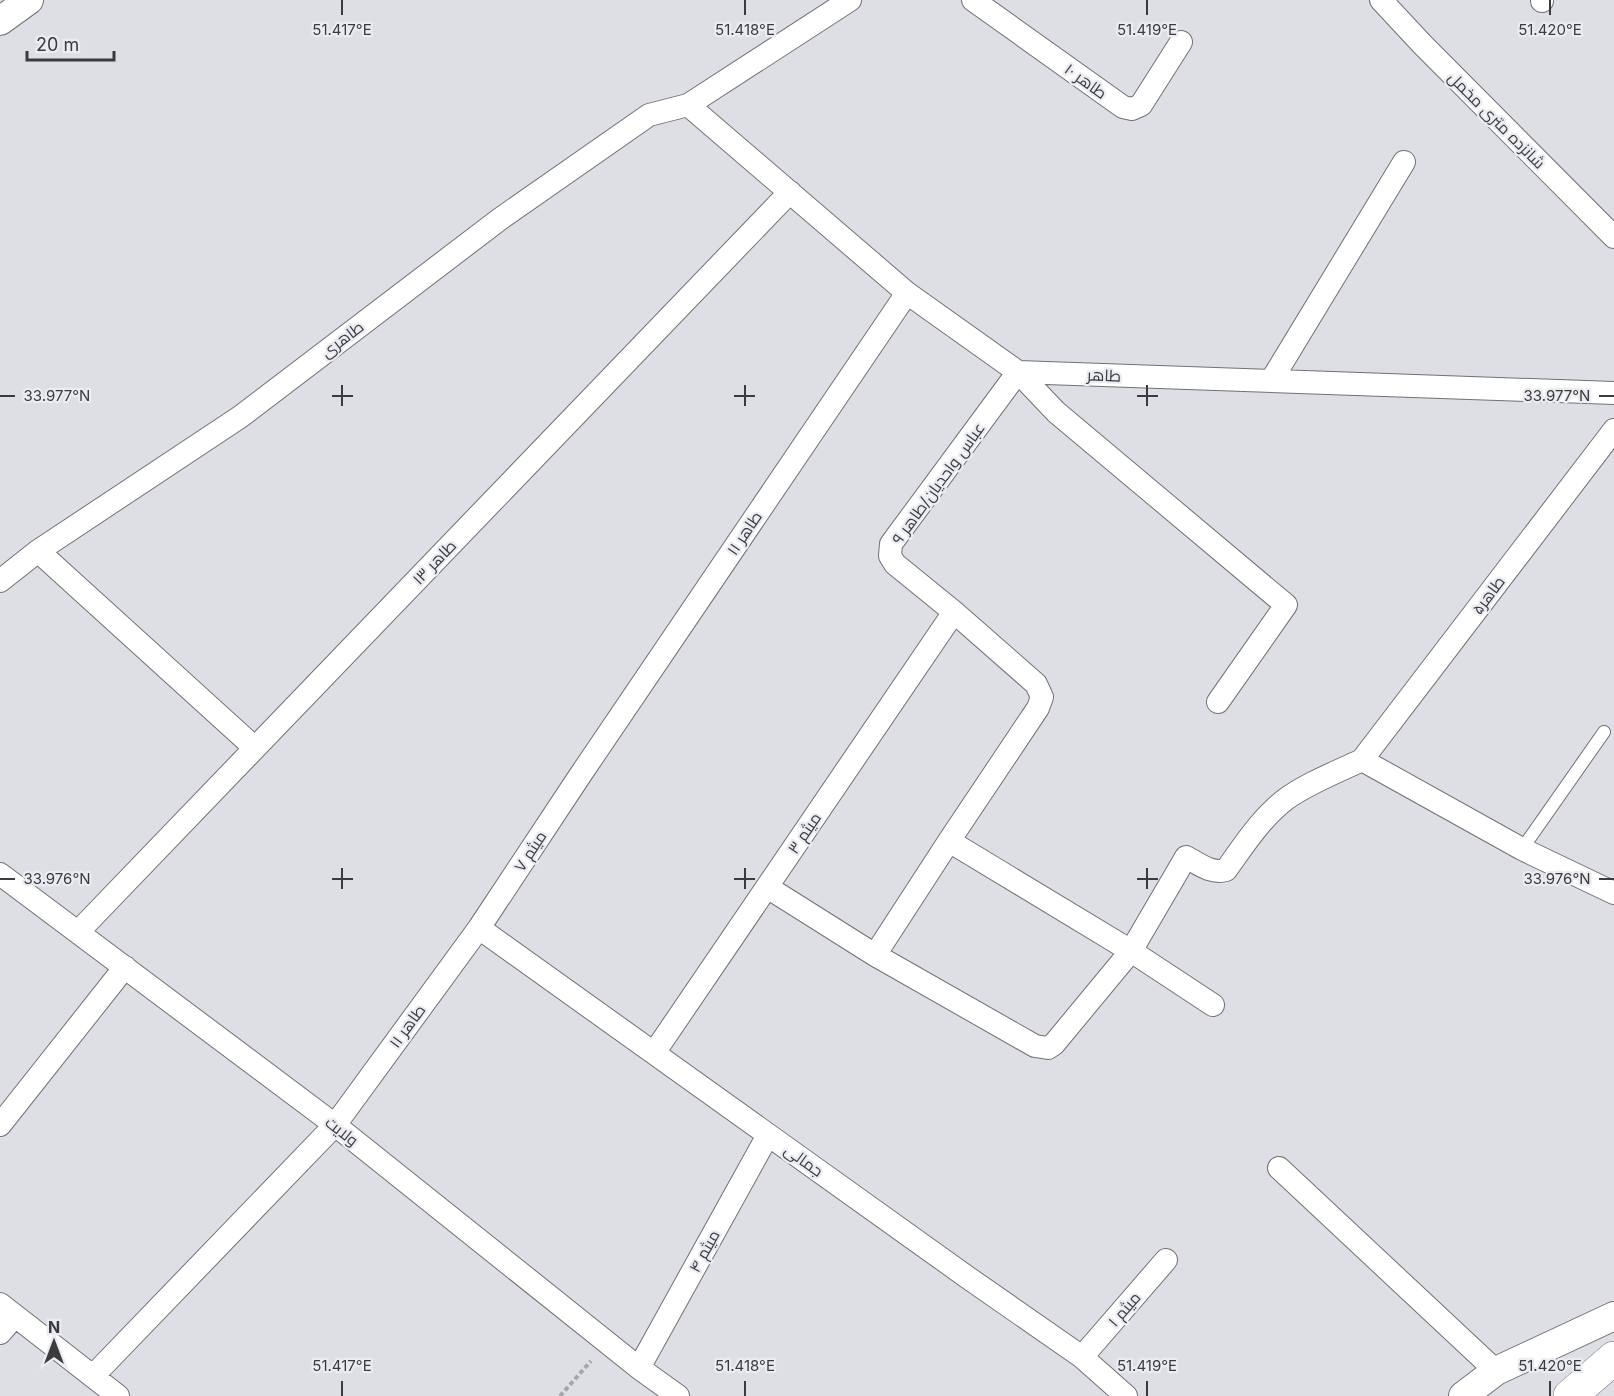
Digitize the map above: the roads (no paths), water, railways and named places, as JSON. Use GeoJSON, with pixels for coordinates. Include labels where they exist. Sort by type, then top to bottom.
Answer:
{"type":"FeatureCollection","features":[{"type":"Feature","properties":{"kind":"main road"},"geometry":{"type":"LineString","coordinates":[[1570,1396],[1614,1358]]}},
{"type":"Feature","properties":{"kind":"street"},"geometry":{"type":"LineString","coordinates":[[0,21],[29,0]]}},
{"type":"Feature","properties":{"kind":"street","name":"طاهری"},"geometry":{"type":"LineString","coordinates":[[0,581],[38,551],[240,417],[500,219],[649,115],[688,105],[850,0]]}},
{"type":"Feature","properties":{"kind":"street","name":"طاهر ۱۰"},"geometry":{"type":"LineString","coordinates":[[973,0],[1123,107],[1132,109],[1141,105],[1181,42]]}},
{"type":"Feature","properties":{"kind":"street","name":"شانزده متری مخمل"},"geometry":{"type":"LineString","coordinates":[[1381,0],[1613,236]]}},
{"type":"Feature","properties":{"kind":"street"},"geometry":{"type":"LineString","coordinates":[[688,105],[907,293],[1018,372],[1056,412],[1286,605],[1218,702]]}},
{"type":"Feature","properties":{"kind":"street"},"geometry":{"type":"LineString","coordinates":[[1271,381],[1404,162]]}},
{"type":"Feature","properties":{"kind":"street","name":"طاهر ۱۳"},"geometry":{"type":"LineString","coordinates":[[78,932],[790,192]]}},
{"type":"Feature","properties":{"kind":"street","name":"طاهر ۱۱"},"geometry":{"type":"LineString","coordinates":[[581,774],[907,293]]}},
{"type":"Feature","properties":{"kind":"street","name":"طاهر"},"geometry":{"type":"LineString","coordinates":[[1018,372],[1614,393]]}},
{"type":"Feature","properties":{"kind":"street","name":"عباس واحدیان/طاهر ۹"},"geometry":{"type":"LineString","coordinates":[[949,841],[1038,708],[1042,697],[1036,684],[895,564],[890,556],[891,544],[1018,372]]}},
{"type":"Feature","properties":{"kind":"street","name":"طاهر۵"},"geometry":{"type":"LineString","coordinates":[[1362,760],[1614,430]]}},
{"type":"Feature","properties":{"kind":"street"},"geometry":{"type":"LineString","coordinates":[[38,551],[255,748]]}},
{"type":"Feature","properties":{"kind":"street","name":"میثم ۳"},"geometry":{"type":"LineString","coordinates":[[654,1053],[954,612]]}},
{"type":"Feature","properties":{"kind":"street"},"geometry":{"type":"LineString","coordinates":[[767,887],[875,955],[1035,1047],[1048,1048],[1054,1044],[1131,951],[1186,857],[1210,870],[1218,872],[1226,870],[1260,824],[1287,799],[1321,779],[1362,760],[1522,849],[1614,893]]}},
{"type":"Feature","properties":{"kind":"street","name":"میثم ۷"},"geometry":{"type":"LineString","coordinates":[[479,928],[581,774]]}},
{"type":"Feature","properties":{"kind":"street"},"geometry":{"type":"LineString","coordinates":[[875,955],[949,841],[1131,951],[1213,1005]]}},
{"type":"Feature","properties":{"kind":"street","name":"ولایت"},"geometry":{"type":"LineString","coordinates":[[0,874],[335,1125],[639,1368],[678,1396]]}},
{"type":"Feature","properties":{"kind":"street","name":"طاهر ۱۱"},"geometry":{"type":"LineString","coordinates":[[93,1376],[335,1125],[479,928]]}},
{"type":"Feature","properties":{"kind":"street","name":"جمالی"},"geometry":{"type":"LineString","coordinates":[[479,928],[1082,1357],[1126,1396]]}},
{"type":"Feature","properties":{"kind":"street"},"geometry":{"type":"LineString","coordinates":[[0,1125],[125,967]]}},
{"type":"Feature","properties":{"kind":"street","name":"میثم ۴"},"geometry":{"type":"LineString","coordinates":[[639,1368],[768,1135]]}},
{"type":"Feature","properties":{"kind":"street"},"geometry":{"type":"LineString","coordinates":[[1279,1168],[1496,1371]]}},
{"type":"Feature","properties":{"kind":"street","name":"میثم ۱"},"geometry":{"type":"LineString","coordinates":[[1082,1357],[1166,1260]]}},
{"type":"Feature","properties":{"kind":"street"},"geometry":{"type":"LineString","coordinates":[[0,1333],[7,1310],[118,1396]]}},
{"type":"Feature","properties":{"kind":"street"},"geometry":{"type":"LineString","coordinates":[[1462,1396],[1496,1371],[1614,1316]]}},
{"type":"Feature","properties":{"kind":"lane"},"geometry":{"type":"LineString","coordinates":[[1522,849],[1604,732]]}}]}
